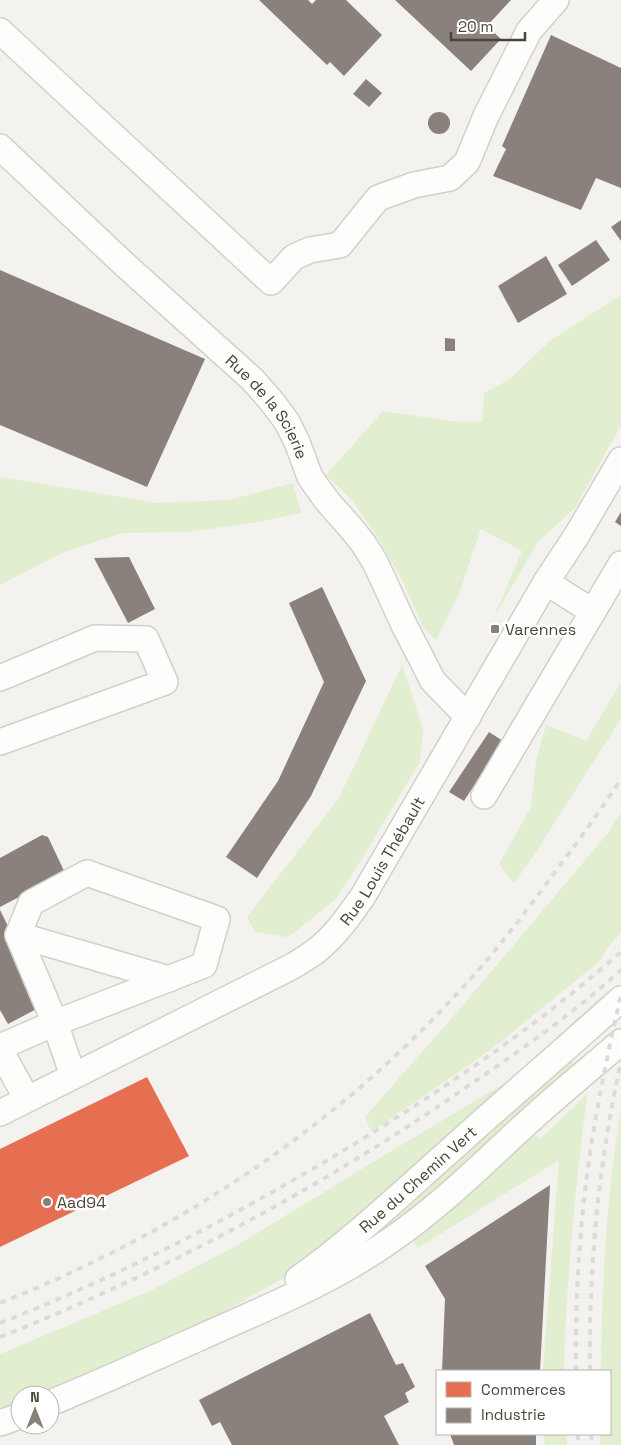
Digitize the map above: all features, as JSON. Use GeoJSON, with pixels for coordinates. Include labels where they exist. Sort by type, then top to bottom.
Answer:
{"type":"FeatureCollection","features":[{"type":"Feature","properties":{"kind":"street"},"geometry":{"type":"LineString","coordinates":[[0,31],[271,282],[294,257],[310,250],[340,245],[378,198],[414,185],[450,178],[467,162],[486,116],[529,31],[556,0]]}},
{"type":"Feature","properties":{"kind":"street","name":"Rue de la Scierie"},"geometry":{"type":"LineString","coordinates":[[0,147],[124,264],[254,380],[273,403],[287,422],[310,477],[327,501],[363,543],[375,562],[404,625],[434,681],[468,717]]}},
{"type":"Feature","properties":{"kind":"street","name":"Rue Louis Thébault"},"geometry":{"type":"LineString","coordinates":[[0,1113],[293,966],[315,952],[330,939],[345,922],[363,896],[546,582],[577,535],[621,460]]}},
{"type":"Feature","properties":{"kind":"street"},"geometry":{"type":"LineString","coordinates":[[484,796],[621,564]]}},
{"type":"Feature","properties":{"kind":"street"},"geometry":{"type":"LineString","coordinates":[[546,582],[593,612]]}},
{"type":"Feature","properties":{"kind":"street"},"geometry":{"type":"LineString","coordinates":[[0,678],[95,638],[146,639],[165,682],[0,742]]}},
{"type":"Feature","properties":{"kind":"street"},"geometry":{"type":"LineString","coordinates":[[27,1099],[0,1048],[55,1023],[204,965],[217,919],[87,873],[31,903],[18,935],[55,1023],[73,1076]]}},
{"type":"Feature","properties":{"kind":"street"},"geometry":{"type":"LineString","coordinates":[[18,935],[169,979]]}},
{"type":"Feature","properties":{"kind":"street","name":"Rue du Chemin Vert"},"geometry":{"type":"LineString","coordinates":[[199,1338],[283,1289],[323,1262],[370,1223],[621,999]]}},
{"type":"Feature","properties":{"kind":"street","name":"Rue du Chemin Vert"},"geometry":{"type":"LineString","coordinates":[[60,1400],[315,1286],[390,1242],[472,1175],[537,1114],[621,1042]]}},
{"type":"Feature","properties":{"kind":"green space"},"geometry":{"type":"Polygon","coordinates":[[[621,295],[621,425],[575,508],[538,542],[493,619],[522,551],[481,529],[459,594],[436,640],[423,627],[402,580],[379,540],[352,500],[326,475],[383,411],[458,422],[482,422],[484,393],[510,379],[551,340],[621,295]]]}},
{"type":"Feature","properties":{"kind":"green space"},"geometry":{"type":"Polygon","coordinates":[[[0,477],[156,503],[229,500],[293,483],[301,513],[253,523],[186,532],[123,533],[64,552],[0,585],[0,477]]]}},
{"type":"Feature","properties":{"kind":"green space"},"geometry":{"type":"Polygon","coordinates":[[[402,665],[423,729],[420,762],[335,900],[288,937],[255,932],[247,917],[339,798],[402,665]]]}},
{"type":"Feature","properties":{"kind":"green space"},"geometry":{"type":"Polygon","coordinates":[[[621,682],[621,719],[514,883],[499,864],[531,807],[536,761],[546,725],[586,741],[621,682]]]}},
{"type":"Feature","properties":{"kind":"green space"},"geometry":{"type":"Polygon","coordinates":[[[621,812],[621,933],[608,947],[600,961],[489,1051],[371,1132],[365,1117],[458,1011],[608,833],[621,812]]]}},
{"type":"Feature","properties":{"kind":"green space"},"geometry":{"type":"Polygon","coordinates":[[[608,990],[602,1010],[316,1260],[178,1337],[60,1387],[60,1385],[10,1385],[10,1407],[0,1411],[0,1354],[150,1291],[236,1246],[510,1080],[608,990]]]}},
{"type":"Feature","properties":{"kind":"green space"},"geometry":{"type":"Polygon","coordinates":[[[568,1057],[577,1067],[405,1224],[341,1256],[568,1057]]]}},
{"type":"Feature","properties":{"kind":"green space"},"geometry":{"type":"Polygon","coordinates":[[[587,1094],[572,1232],[564,1370],[543,1370],[559,1160],[418,1248],[413,1241],[535,1135],[540,1139],[587,1094]]]}},
{"type":"Feature","properties":{"kind":"green space"},"geometry":{"type":"Polygon","coordinates":[[[621,1110],[621,1445],[600,1445],[600,1435],[611,1435],[611,1370],[601,1370],[602,1306],[608,1207],[621,1110]]]}},
{"type":"Feature","properties":{"kind":"green space"},"geometry":{"type":"Polygon","coordinates":[[[544,1435],[567,1435],[567,1445],[545,1445],[544,1435]]]}},
{"type":"Feature","properties":{"kind":"building: Commerces","name":"Aad94"},"geometry":{"type":"Polygon","coordinates":[[[147,1077],[189,1156],[0,1247],[0,1149],[147,1077]]]}},
{"type":"Feature","properties":{"kind":"building: Industrie"},"geometry":{"type":"Polygon","coordinates":[[[259,0],[308,0],[312,4],[316,0],[346,0],[382,35],[344,76],[330,62],[327,65],[259,0]]]}},
{"type":"Feature","properties":{"kind":"building: Industrie"},"geometry":{"type":"Polygon","coordinates":[[[395,0],[511,0],[487,26],[501,39],[471,71],[395,0]]]}},
{"type":"Feature","properties":{"kind":"building: Industrie"},"geometry":{"type":"Polygon","coordinates":[[[551,35],[621,68],[621,188],[596,178],[581,210],[493,176],[506,149],[502,146],[551,35]]]}},
{"type":"Feature","properties":{"kind":"building: Industrie"},"geometry":{"type":"Polygon","coordinates":[[[366,79],[382,93],[369,107],[353,94],[366,79]]]}},
{"type":"Feature","properties":{"kind":"building: Industrie"},"geometry":{"type":"Polygon","coordinates":[[[439,112],[447,115],[450,123],[447,131],[439,134],[431,131],[428,123],[431,115],[439,112]]]}},
{"type":"Feature","properties":{"kind":"building: Industrie"},"geometry":{"type":"Polygon","coordinates":[[[621,220],[621,241],[611,227],[621,220]]]}},
{"type":"Feature","properties":{"kind":"building: Industrie"},"geometry":{"type":"Polygon","coordinates":[[[596,240],[610,260],[572,286],[558,265],[596,240]]]}},
{"type":"Feature","properties":{"kind":"building: Industrie"},"geometry":{"type":"Polygon","coordinates":[[[546,256],[567,294],[518,323],[498,286],[546,256]]]}},
{"type":"Feature","properties":{"kind":"building: Industrie"},"geometry":{"type":"Polygon","coordinates":[[[0,270],[205,359],[147,487],[0,425],[0,270]]]}},
{"type":"Feature","properties":{"kind":"building: Industrie"},"geometry":{"type":"Polygon","coordinates":[[[445,338],[455,339],[455,351],[445,351],[445,338]]]}},
{"type":"Feature","properties":{"kind":"building: Industrie"},"geometry":{"type":"Polygon","coordinates":[[[621,512],[621,526],[615,522],[621,512]]]}},
{"type":"Feature","properties":{"kind":"building: Industrie"},"geometry":{"type":"Polygon","coordinates":[[[129,557],[155,609],[128,623],[94,558],[129,557]]]}},
{"type":"Feature","properties":{"kind":"building: Industrie"},"geometry":{"type":"Polygon","coordinates":[[[322,587],[366,681],[311,796],[257,878],[226,857],[278,781],[324,682],[289,603],[322,587]]]}},
{"type":"Feature","properties":{"kind":"building: Industrie"},"geometry":{"type":"Polygon","coordinates":[[[489,732],[503,741],[464,801],[449,792],[489,732]]]}},
{"type":"Feature","properties":{"kind":"building: Industrie"},"geometry":{"type":"Polygon","coordinates":[[[42,835],[48,837],[65,873],[0,907],[0,858],[42,835]]]}},
{"type":"Feature","properties":{"kind":"building: Industrie"},"geometry":{"type":"Polygon","coordinates":[[[0,910],[46,1004],[8,1024],[0,1010],[0,910]]]}},
{"type":"Feature","properties":{"kind":"building: Industrie"},"geometry":{"type":"Polygon","coordinates":[[[550,1185],[540,1370],[442,1370],[445,1299],[425,1266],[550,1185]]]}},
{"type":"Feature","properties":{"kind":"building: Industrie"},"geometry":{"type":"Polygon","coordinates":[[[370,1313],[396,1365],[403,1363],[415,1387],[405,1393],[409,1402],[384,1416],[399,1445],[232,1445],[220,1422],[212,1426],[199,1400],[370,1313]]]}},
{"type":"Feature","properties":{"kind":"building: Industrie"},"geometry":{"type":"Polygon","coordinates":[[[450,1435],[536,1435],[536,1445],[454,1445],[450,1435]]]}},
{"type":"Feature","properties":{"kind":"railway"},"geometry":{"type":"LineString","coordinates":[[0,1303],[67,1274],[133,1242],[196,1206],[256,1167],[315,1124],[371,1078],[424,1028],[485,962],[519,921],[592,822],[621,779]]}},
{"type":"Feature","properties":{"kind":"railway"},"geometry":{"type":"LineString","coordinates":[[0,1323],[91,1285],[179,1242],[266,1196],[351,1146],[490,1055],[557,1005],[621,952]]}},
{"type":"Feature","properties":{"kind":"railway"},"geometry":{"type":"LineString","coordinates":[[0,1337],[122,1285],[182,1256],[299,1193],[357,1159],[527,1045],[566,1016],[621,970]]}},
{"type":"Feature","properties":{"kind":"railway"},"geometry":{"type":"LineString","coordinates":[[576,1370],[577,1284],[584,1197],[598,1103],[621,994]]}},
{"type":"Feature","properties":{"kind":"railway"},"geometry":{"type":"LineString","coordinates":[[590,1370],[591,1285],[595,1227],[602,1170],[621,1059]]}},
{"type":"Feature","properties":{"kind":"railway"},"geometry":{"type":"LineString","coordinates":[[578,1435],[578,1445]]}},
{"type":"Feature","properties":{"kind":"railway"},"geometry":{"type":"LineString","coordinates":[[591,1435],[592,1445]]}},
{"type":"Feature","properties":{"kind":"place","name":"Varennes"},"geometry":{"type":"Point","coordinates":[495,629]}},
{"type":"Feature","properties":{"kind":"place","name":"Aad94"},"geometry":{"type":"Point","coordinates":[47,1202]}}]}
